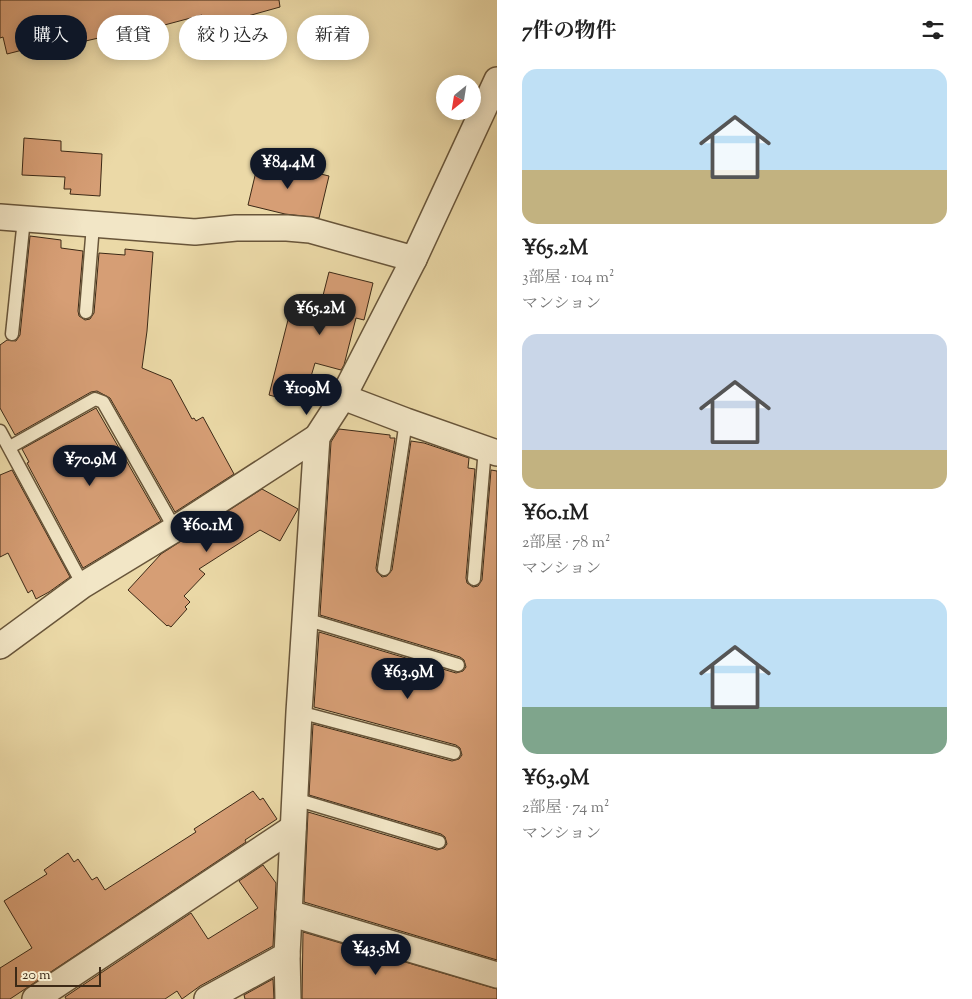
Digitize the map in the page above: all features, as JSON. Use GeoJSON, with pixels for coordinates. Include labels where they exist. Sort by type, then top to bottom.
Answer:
{"type":"FeatureCollection","features":[{"type":"Feature","properties":{"kind":"street"},"geometry":{"type":"LineString","coordinates":[[0,646],[83,584],[175,529],[316,437],[343,397],[414,259],[497,80]]}},
{"type":"Feature","properties":{"kind":"street"},"geometry":{"type":"LineString","coordinates":[[0,217],[195,232],[236,228],[310,230],[414,259]]}},
{"type":"Feature","properties":{"kind":"street"},"geometry":{"type":"LineString","coordinates":[[343,397],[406,422],[491,450]]}},
{"type":"Feature","properties":{"kind":"street"},"geometry":{"type":"LineString","coordinates":[[288,999],[287,955],[293,828],[316,437]]}},
{"type":"Feature","properties":{"kind":"street"},"geometry":{"type":"LineString","coordinates":[[35,999],[293,828]]}},
{"type":"Feature","properties":{"kind":"street"},"geometry":{"type":"LineString","coordinates":[[289,913],[497,975]]}},
{"type":"Feature","properties":{"kind":"street"},"geometry":{"type":"LineString","coordinates":[[207,999],[287,955]]}},
{"type":"Feature","properties":{"kind":"lane"},"geometry":{"type":"LineString","coordinates":[[12,334],[24,219]]}},
{"type":"Feature","properties":{"kind":"lane"},"geometry":{"type":"LineString","coordinates":[[86,312],[93,225]]}},
{"type":"Feature","properties":{"kind":"lane"},"geometry":{"type":"LineString","coordinates":[[10,447],[95,400],[103,402],[175,529]]}},
{"type":"Feature","properties":{"kind":"lane"},"geometry":{"type":"LineString","coordinates":[[384,569],[406,422]]}},
{"type":"Feature","properties":{"kind":"lane"},"geometry":{"type":"LineString","coordinates":[[0,431],[83,584]]}},
{"type":"Feature","properties":{"kind":"lane"},"geometry":{"type":"LineString","coordinates":[[474,579],[491,450]]}},
{"type":"Feature","properties":{"kind":"lane"},"geometry":{"type":"LineString","coordinates":[[304,619],[458,665]]}},
{"type":"Feature","properties":{"kind":"lane"},"geometry":{"type":"LineString","coordinates":[[299,712],[454,753]]}},
{"type":"Feature","properties":{"kind":"lane"},"geometry":{"type":"LineString","coordinates":[[295,799],[439,842]]}},
{"type":"Feature","properties":{"kind":"building"},"geometry":{"type":"Polygon","coordinates":[[[0,0],[279,0],[280,7],[251,15],[179,15],[179,21],[169,24],[169,15],[97,15],[97,38],[87,41],[87,15],[15,15],[15,52],[7,54],[3,37],[0,38],[0,0]]]}},
{"type":"Feature","properties":{"kind":"building"},"geometry":{"type":"Polygon","coordinates":[[[24,138],[61,141],[61,151],[102,154],[100,196],[70,194],[71,189],[64,189],[65,177],[22,175],[24,138]]]}},
{"type":"Feature","properties":{"kind":"building"},"geometry":{"type":"Polygon","coordinates":[[[259,159],[329,176],[319,218],[285,214],[248,205],[259,159]]]}},
{"type":"Feature","properties":{"kind":"building"},"geometry":{"type":"Polygon","coordinates":[[[30,236],[61,240],[61,248],[83,251],[78,311],[79,316],[85,320],[90,319],[94,313],[99,253],[125,255],[125,249],[153,252],[142,368],[171,380],[192,419],[194,418],[196,421],[203,417],[234,474],[175,512],[110,398],[97,391],[91,392],[15,435],[0,408],[0,345],[7,340],[16,341],[20,335],[30,236]]]}},
{"type":"Feature","properties":{"kind":"building"},"geometry":{"type":"Polygon","coordinates":[[[329,272],[373,283],[364,320],[356,318],[344,365],[341,370],[315,363],[304,400],[292,396],[291,401],[269,395],[291,308],[318,315],[329,272]]]}},
{"type":"Feature","properties":{"kind":"building"},"geometry":{"type":"Polygon","coordinates":[[[96,408],[161,521],[83,568],[27,463],[29,462],[22,449],[96,408]]]}},
{"type":"Feature","properties":{"kind":"building"},"geometry":{"type":"Polygon","coordinates":[[[339,429],[390,435],[390,438],[395,438],[376,568],[382,577],[387,576],[392,570],[411,441],[424,443],[469,458],[468,468],[475,469],[466,578],[467,583],[473,587],[478,586],[482,580],[491,470],[497,471],[497,960],[304,902],[308,812],[437,850],[444,848],[447,844],[445,837],[441,834],[309,795],[313,724],[452,761],[459,759],[462,755],[460,748],[456,745],[314,707],[319,632],[456,673],[463,671],[466,667],[464,660],[460,657],[320,615],[331,442],[339,429]]]}},
{"type":"Feature","properties":{"kind":"building"},"geometry":{"type":"Polygon","coordinates":[[[12,470],[70,577],[36,599],[32,590],[28,593],[8,553],[0,557],[0,475],[12,470]]]}},
{"type":"Feature","properties":{"kind":"building"},"geometry":{"type":"Polygon","coordinates":[[[262,489],[298,509],[280,541],[260,530],[199,569],[205,574],[184,596],[190,602],[185,607],[187,609],[171,627],[167,626],[128,590],[161,554],[262,489]]]}},
{"type":"Feature","properties":{"kind":"building"},"geometry":{"type":"Polygon","coordinates":[[[253,791],[260,800],[263,798],[277,819],[245,840],[246,842],[10,999],[0,999],[0,968],[32,948],[4,901],[47,874],[44,870],[68,853],[74,862],[78,859],[92,880],[97,877],[105,890],[196,832],[194,829],[253,791]]]}},
{"type":"Feature","properties":{"kind":"building"},"geometry":{"type":"Polygon","coordinates":[[[263,865],[276,883],[273,946],[200,986],[182,999],[177,991],[165,999],[66,999],[65,997],[191,913],[208,939],[258,908],[239,881],[263,865]]]}},
{"type":"Feature","properties":{"kind":"building"},"geometry":{"type":"Polygon","coordinates":[[[303,932],[497,989],[497,999],[302,999],[303,932]]]}},
{"type":"Feature","properties":{"kind":"building"},"geometry":{"type":"Polygon","coordinates":[[[273,979],[274,999],[245,999],[244,995],[273,979]]]}}]}
